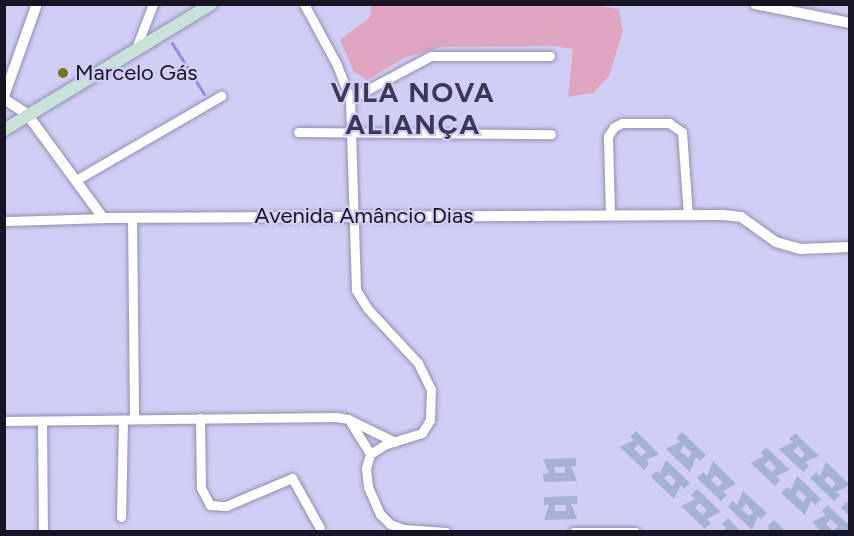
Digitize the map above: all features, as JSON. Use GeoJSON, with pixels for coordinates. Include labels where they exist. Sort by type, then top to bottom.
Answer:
{"type":"FeatureCollection","features":[{"type":"Feature","properties":{"kind":"main road"},"geometry":{"type":"LineString","coordinates":[[4,130],[211,4]]}},
{"type":"Feature","properties":{"kind":"street"},"geometry":{"type":"LineString","coordinates":[[37,4],[4,98],[27,114],[103,218]]}},
{"type":"Feature","properties":{"kind":"street"},"geometry":{"type":"LineString","coordinates":[[136,48],[153,4]]}},
{"type":"Feature","properties":{"kind":"street"},"geometry":{"type":"LineString","coordinates":[[304,4],[337,65],[350,99],[356,290],[368,309],[418,363],[431,390],[432,411],[427,427],[416,437],[395,442],[370,454]]}},
{"type":"Feature","properties":{"kind":"street"},"geometry":{"type":"LineString","coordinates":[[755,4],[849,23]]}},
{"type":"Feature","properties":{"kind":"street"},"geometry":{"type":"LineString","coordinates":[[350,99],[431,56],[550,56]]}},
{"type":"Feature","properties":{"kind":"street"},"geometry":{"type":"LineString","coordinates":[[76,180],[221,96]]}},
{"type":"Feature","properties":{"kind":"street"},"geometry":{"type":"LineString","coordinates":[[610,215],[608,136],[614,127],[622,123],[669,123],[682,132],[688,215]]}},
{"type":"Feature","properties":{"kind":"street"},"geometry":{"type":"LineString","coordinates":[[298,132],[551,134]]}},
{"type":"Feature","properties":{"kind":"street","name":"Avenida Amâncio Dias"},"geometry":{"type":"LineString","coordinates":[[4,221],[132,217],[723,215],[741,217],[776,242],[800,249],[849,246]]}},
{"type":"Feature","properties":{"kind":"street"},"geometry":{"type":"LineString","coordinates":[[132,217],[134,419]]}},
{"type":"Feature","properties":{"kind":"street"},"geometry":{"type":"LineString","coordinates":[[4,422],[200,418],[348,419],[395,442]]}},
{"type":"Feature","properties":{"kind":"street"},"geometry":{"type":"LineString","coordinates":[[200,418],[201,488],[210,505],[226,506],[292,478],[320,528]]}},
{"type":"Feature","properties":{"kind":"street"},"geometry":{"type":"LineString","coordinates":[[348,419],[370,454],[366,477],[384,519],[404,529],[446,531]]}},
{"type":"Feature","properties":{"kind":"street"},"geometry":{"type":"LineString","coordinates":[[121,517],[123,420]]}},
{"type":"Feature","properties":{"kind":"street"},"geometry":{"type":"LineString","coordinates":[[42,421],[43,531]]}},
{"type":"Feature","properties":{"kind":"street"},"geometry":{"type":"LineString","coordinates":[[574,531],[635,531]]}},
{"type":"Feature","properties":{"kind":"shaded area"},"geometry":{"type":"Polygon","coordinates":[[[371,4],[593,5],[619,9],[623,31],[609,76],[593,93],[568,97],[573,49],[553,46],[441,47],[406,57],[367,80],[354,72],[340,40],[370,17],[371,4]]]}},
{"type":"Feature","properties":{"kind":"building"},"geometry":{"type":"Polygon","coordinates":[[[636,431],[659,454],[646,460],[649,464],[644,470],[620,447],[634,440],[630,437],[636,431]],[[638,444],[634,449],[641,456],[646,452],[638,444]]]}},
{"type":"Feature","properties":{"kind":"building"},"geometry":{"type":"Polygon","coordinates":[[[682,432],[706,455],[700,461],[696,457],[690,472],[666,449],[680,442],[676,438],[682,432]],[[684,446],[680,451],[688,458],[692,453],[684,446]]]}},
{"type":"Feature","properties":{"kind":"building"},"geometry":{"type":"Polygon","coordinates":[[[795,433],[819,456],[805,462],[809,466],[803,472],[779,449],[793,442],[789,439],[795,433]],[[798,446],[793,451],[801,458],[805,454],[798,446]]]}},
{"type":"Feature","properties":{"kind":"building"},"geometry":{"type":"Polygon","coordinates":[[[766,447],[790,470],[776,476],[780,480],[775,486],[751,463],[764,456],[761,453],[766,447]],[[769,460],[764,465],[772,472],[776,468],[769,460]]]}},
{"type":"Feature","properties":{"kind":"building"},"geometry":{"type":"Polygon","coordinates":[[[576,458],[576,466],[571,466],[577,481],[544,482],[543,474],[549,473],[543,459],[576,458]],[[554,467],[555,473],[565,473],[565,467],[554,467]]]}},
{"type":"Feature","properties":{"kind":"building"},"geometry":{"type":"Polygon","coordinates":[[[666,460],[690,483],[684,489],[681,485],[674,499],[651,477],[656,471],[660,474],[666,460]],[[669,474],[664,478],[672,486],[676,481],[669,474]]]}},
{"type":"Feature","properties":{"kind":"building"},"geometry":{"type":"Polygon","coordinates":[[[713,461],[736,484],[723,491],[727,495],[721,501],[697,478],[703,472],[707,476],[713,461]],[[715,475],[711,480],[718,487],[723,483],[715,475]]]}},
{"type":"Feature","properties":{"kind":"building"},"geometry":{"type":"Polygon","coordinates":[[[826,462],[850,485],[836,492],[840,495],[834,501],[810,478],[816,472],[820,476],[826,462]],[[828,476],[824,480],[832,488],[836,483],[828,476]]]}},
{"type":"Feature","properties":{"kind":"building"},"geometry":{"type":"Polygon","coordinates":[[[797,476],[821,499],[815,505],[811,501],[805,515],[781,493],[787,487],[791,490],[797,476]],[[799,490],[795,494],[803,502],[807,497],[799,490]]]}},
{"type":"Feature","properties":{"kind":"building"},"geometry":{"type":"Polygon","coordinates":[[[697,489],[721,512],[707,519],[711,523],[705,529],[681,506],[695,499],[691,495],[697,489]],[[699,503],[695,508],[703,515],[707,510],[699,503]]]}},
{"type":"Feature","properties":{"kind":"building"},"geometry":{"type":"Polygon","coordinates":[[[743,491],[767,513],[761,519],[758,516],[752,530],[728,507],[733,501],[737,505],[743,491]],[[746,504],[741,509],[749,516],[753,512],[746,504]]]}},
{"type":"Feature","properties":{"kind":"building"},"geometry":{"type":"Polygon","coordinates":[[[577,496],[577,504],[571,504],[577,519],[544,520],[549,505],[544,505],[544,497],[577,496]],[[555,505],[555,511],[566,511],[566,505],[555,505]]]}},
{"type":"Feature","properties":{"kind":"building"},"geometry":{"type":"Polygon","coordinates":[[[846,502],[850,505],[850,516],[841,508],[846,502]]]}},
{"type":"Feature","properties":{"kind":"building"},"geometry":{"type":"Polygon","coordinates":[[[827,505],[850,526],[848,532],[822,532],[812,522],[826,515],[822,511],[827,505]],[[830,519],[826,524],[833,531],[838,526],[830,519]]]}},
{"type":"Feature","properties":{"kind":"building"},"geometry":{"type":"Polygon","coordinates":[[[728,518],[741,532],[722,532],[726,528],[722,524],[728,518]]]}},
{"type":"Feature","properties":{"kind":"building"},"geometry":{"type":"Polygon","coordinates":[[[774,520],[786,532],[770,532],[768,526],[774,520]]]}},
{"type":"Feature","properties":{"kind":"waterway"},"geometry":{"type":"LineString","coordinates":[[172,43],[204,94]]}},
{"type":"Feature","properties":{"kind":"place","name":"Marcelo Gás"},"geometry":{"type":"Point","coordinates":[63,73]}},
{"type":"Feature","properties":{"kind":"district","name":"VILA NOVA ALIANÇA"},"geometry":{"type":"Point","coordinates":[413,108]}}]}
